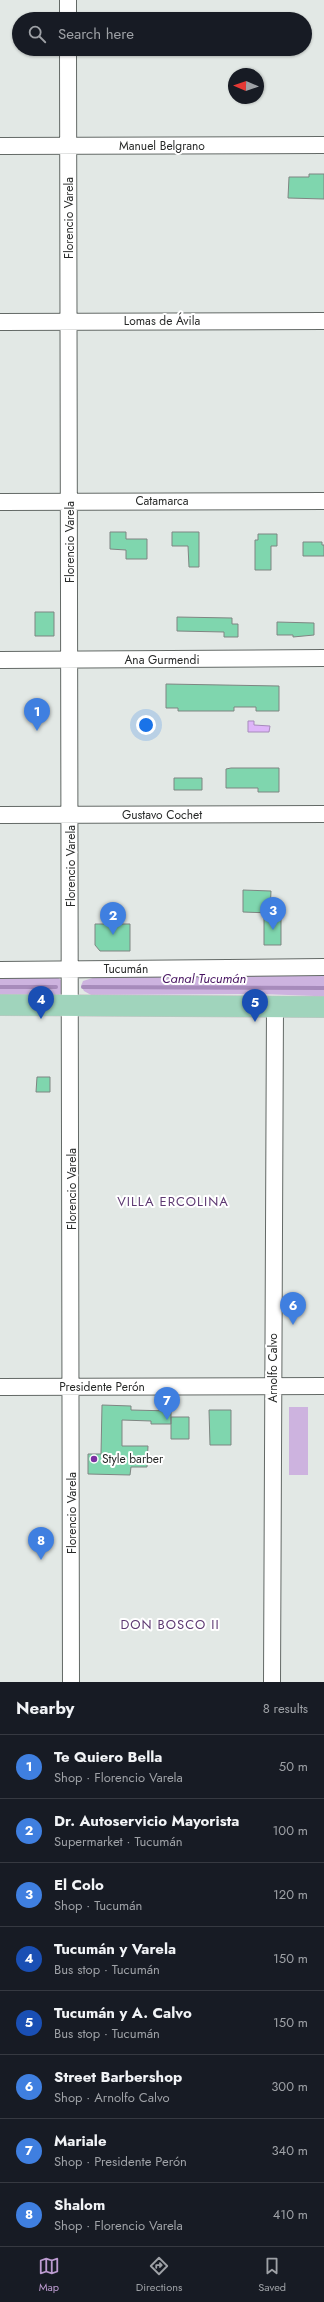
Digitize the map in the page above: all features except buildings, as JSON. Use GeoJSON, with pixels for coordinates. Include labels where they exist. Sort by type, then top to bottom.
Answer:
{"type":"FeatureCollection","features":[{"type":"Feature","properties":{"kind":"main road"},"geometry":{"type":"LineString","coordinates":[[0,1005],[324,1007]]}},
{"type":"Feature","properties":{"kind":"street"},"geometry":{"type":"LineString","coordinates":[[68,0],[68,12]]}},
{"type":"Feature","properties":{"kind":"street","name":"Florencio Varela"},"geometry":{"type":"LineString","coordinates":[[68,56],[72,1387],[71,1682]]}},
{"type":"Feature","properties":{"kind":"street","name":"Manuel Belgrano"},"geometry":{"type":"LineString","coordinates":[[0,146],[324,145]]}},
{"type":"Feature","properties":{"kind":"street","name":"Lomas de Ávila"},"geometry":{"type":"LineString","coordinates":[[0,322],[324,321]]}},
{"type":"Feature","properties":{"kind":"street","name":"Catamarca"},"geometry":{"type":"LineString","coordinates":[[0,502],[324,501]]}},
{"type":"Feature","properties":{"kind":"street","name":"Ana Gurmendi"},"geometry":{"type":"LineString","coordinates":[[0,660],[324,658]]}},
{"type":"Feature","properties":{"kind":"street","name":"Gustavo Cochet"},"geometry":{"type":"LineString","coordinates":[[0,815],[324,814]]}},
{"type":"Feature","properties":{"kind":"street","name":"Tucumán"},"geometry":{"type":"LineString","coordinates":[[0,970],[324,968]]}},
{"type":"Feature","properties":{"kind":"street","name":"Arnolfo Calvo"},"geometry":{"type":"LineString","coordinates":[[272,1682],[275,1006]]}},
{"type":"Feature","properties":{"kind":"street","name":"Presidente Perón"},"geometry":{"type":"LineString","coordinates":[[0,1387],[324,1386]]}},
{"type":"Feature","properties":{"kind":"shaded area"},"geometry":{"type":"Polygon","coordinates":[[[248,721],[254,721],[254,725],[270,726],[269,732],[248,732],[248,721]]]}},
{"type":"Feature","properties":{"kind":"shaded area"},"geometry":{"type":"Polygon","coordinates":[[[99,976],[324,976],[324,999],[314,996],[262,994],[91,995],[84,991],[81,986],[83,981],[99,976]]]}},
{"type":"Feature","properties":{"kind":"shaded area"},"geometry":{"type":"Polygon","coordinates":[[[0,977],[57,977],[66,984],[64,991],[59,995],[0,994],[0,977]]]}},
{"type":"Feature","properties":{"kind":"shaded area"},"geometry":{"type":"Polygon","coordinates":[[[289,1407],[308,1407],[308,1475],[289,1475],[289,1407]]]}},
{"type":"Feature","properties":{"kind":"waterway","name":"Canal Tucumán"},"geometry":{"type":"LineString","coordinates":[[0,987],[56,987]]}},
{"type":"Feature","properties":{"kind":"waterway","name":"Canal Tucumán"},"geometry":{"type":"LineString","coordinates":[[83,987],[324,988]]}},
{"type":"Feature","properties":{"kind":"place","name":"Te Quiero Bella"},"geometry":{"type":"Point","coordinates":[37,731]}},
{"type":"Feature","properties":{"kind":"place","name":"El Colo"},"geometry":{"type":"Point","coordinates":[273,930]}},
{"type":"Feature","properties":{"kind":"place","name":"Dr. Autoservicio Mayorista"},"geometry":{"type":"Point","coordinates":[113,935]}},
{"type":"Feature","properties":{"kind":"place","name":"Tucumán y Varela"},"geometry":{"type":"Point","coordinates":[41,1019]}},
{"type":"Feature","properties":{"kind":"place","name":"Tucumán y A. Calvo"},"geometry":{"type":"Point","coordinates":[255,1022]}},
{"type":"Feature","properties":{"kind":"place","name":"Street Barbershop"},"geometry":{"type":"Point","coordinates":[293,1325]}},
{"type":"Feature","properties":{"kind":"place","name":"Mariale"},"geometry":{"type":"Point","coordinates":[167,1420]}},
{"type":"Feature","properties":{"kind":"place","name":"Style barber"},"geometry":{"type":"Point","coordinates":[94,1459]}},
{"type":"Feature","properties":{"kind":"place","name":"Shalom"},"geometry":{"type":"Point","coordinates":[41,1560]}},
{"type":"Feature","properties":{"kind":"district","name":"VILLA ERCOLINA"},"geometry":{"type":"Point","coordinates":[173,1201]}},
{"type":"Feature","properties":{"kind":"district","name":"DON BOSCO II"},"geometry":{"type":"Point","coordinates":[170,1624]}}]}
